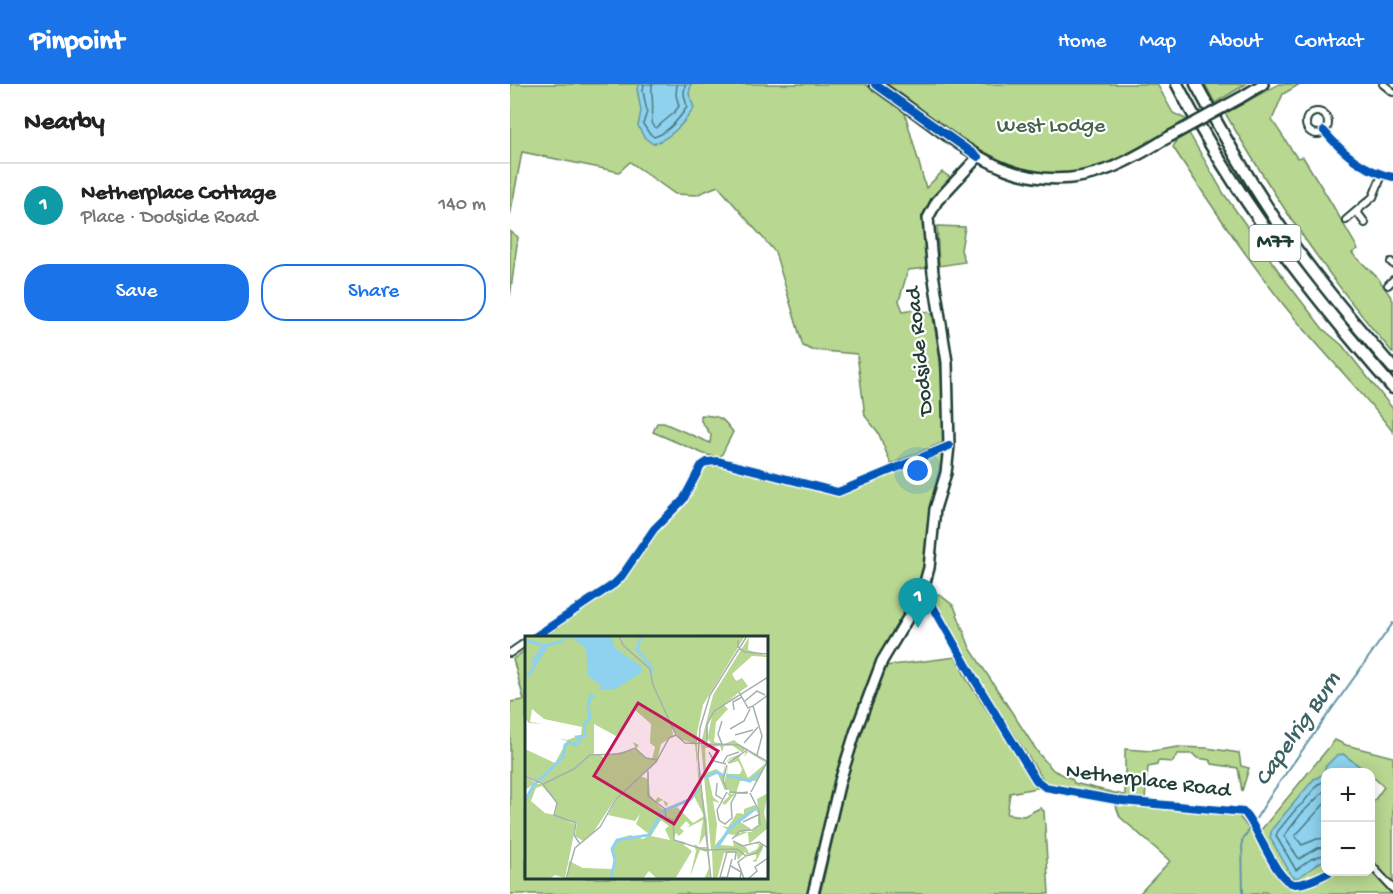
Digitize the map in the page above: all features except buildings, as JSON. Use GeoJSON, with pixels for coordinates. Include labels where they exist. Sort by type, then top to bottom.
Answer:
{"type":"FeatureCollection","features":[{"type":"Feature","properties":{"kind":"highway","name":"M77"},"geometry":{"type":"LineString","coordinates":[[1178,84],[1202,130],[1265,230],[1308,287],[1393,388]]}},
{"type":"Feature","properties":{"kind":"highway","name":"M77"},"geometry":{"type":"LineString","coordinates":[[1196,84],[1240,163],[1279,225],[1341,308],[1393,368]]}},
{"type":"Feature","properties":{"kind":"main road"},"geometry":{"type":"LineString","coordinates":[[875,84],[978,157],[1000,168],[1025,176],[1045,178],[1079,177],[1122,163],[1263,84]]}},
{"type":"Feature","properties":{"kind":"main road"},"geometry":{"type":"LineString","coordinates":[[1240,98],[1256,84]]}},
{"type":"Feature","properties":{"kind":"main road","name":"Dodside Road"},"geometry":{"type":"LineString","coordinates":[[813,894],[840,781],[855,733],[882,661],[923,589],[933,547],[935,509],[946,473],[949,446],[946,362],[933,273],[928,218],[937,201],[978,157]]}},
{"type":"Feature","properties":{"kind":"street"},"geometry":{"type":"LineString","coordinates":[[1383,84],[1393,92]]}},
{"type":"Feature","properties":{"kind":"street"},"geometry":{"type":"LineString","coordinates":[[1324,131],[1349,157],[1365,168],[1393,177]]}},
{"type":"Feature","properties":{"kind":"street"},"geometry":{"type":"LineString","coordinates":[[1346,220],[1373,197],[1382,175]]}},
{"type":"Feature","properties":{"kind":"street"},"geometry":{"type":"LineString","coordinates":[[1357,212],[1365,223]]}},
{"type":"Feature","properties":{"kind":"street"},"geometry":{"type":"LineString","coordinates":[[536,636],[603,592],[621,577],[654,529],[683,500],[701,466],[707,462],[718,461],[838,492],[949,446]]}},
{"type":"Feature","properties":{"kind":"street","name":"Netherplace Road"},"geometry":{"type":"LineString","coordinates":[[923,589],[988,702],[1036,780],[1045,788],[1122,801],[1244,812],[1252,821],[1277,869],[1288,881],[1294,884],[1321,876]]}},
{"type":"Feature","properties":{"kind":"street"},"geometry":{"type":"LineString","coordinates":[[510,653],[525,643]]}},
{"type":"Feature","properties":{"kind":"street"},"geometry":{"type":"LineString","coordinates":[[1375,869],[1393,889]]}},
{"type":"Feature","properties":{"kind":"green space"},"geometry":{"type":"Polygon","coordinates":[[[510,84],[865,84],[904,110],[926,188],[942,172],[951,178],[931,199],[924,214],[927,268],[908,270],[899,301],[903,311],[915,309],[932,313],[941,377],[944,442],[891,464],[878,432],[865,416],[857,354],[812,350],[803,346],[775,252],[718,186],[696,195],[675,194],[630,162],[619,172],[522,152],[510,216],[510,84]]]}},
{"type":"Feature","properties":{"kind":"green space","name":"West Lodge"},"geometry":{"type":"Polygon","coordinates":[[[871,84],[1157,84],[1173,113],[1194,123],[1105,170],[1066,179],[995,166],[871,84]]]}},
{"type":"Feature","properties":{"kind":"green space"},"geometry":{"type":"Polygon","coordinates":[[[1205,84],[1246,84],[1215,103],[1205,84]]]}},
{"type":"Feature","properties":{"kind":"green space"},"geometry":{"type":"Polygon","coordinates":[[[1279,84],[1300,84],[1283,94],[1272,120],[1297,158],[1303,157],[1331,202],[1358,249],[1352,253],[1378,278],[1393,300],[1393,353],[1346,296],[1303,237],[1225,113],[1279,84]]]}},
{"type":"Feature","properties":{"kind":"green space"},"geometry":{"type":"Polygon","coordinates":[[[1189,133],[1224,194],[1285,280],[1323,329],[1342,345],[1393,409],[1393,432],[1283,304],[1213,207],[1173,147],[1177,140],[1189,133]]]}},
{"type":"Feature","properties":{"kind":"green space"},"geometry":{"type":"Polygon","coordinates":[[[937,226],[965,227],[961,250],[965,262],[939,266],[937,226]]]}},
{"type":"Feature","properties":{"kind":"green space"},"geometry":{"type":"Polygon","coordinates":[[[510,231],[518,237],[510,297],[510,231]]]}},
{"type":"Feature","properties":{"kind":"green space"},"geometry":{"type":"Polygon","coordinates":[[[701,415],[720,418],[733,432],[720,458],[704,454],[653,432],[657,423],[664,423],[710,443],[711,435],[701,421],[701,415]]]}},
{"type":"Feature","properties":{"kind":"green space"},"geometry":{"type":"Polygon","coordinates":[[[935,454],[940,454],[943,458],[929,508],[929,558],[918,592],[876,665],[845,746],[808,894],[510,894],[510,702],[524,700],[513,659],[525,651],[525,879],[768,879],[768,636],[545,636],[621,583],[654,535],[686,499],[704,469],[717,464],[836,496],[935,454]]]}},
{"type":"Feature","properties":{"kind":"green space"},"geometry":{"type":"Polygon","coordinates":[[[930,593],[940,595],[954,606],[970,648],[1039,754],[1053,770],[1072,779],[1074,783],[1123,795],[1125,794],[1125,749],[1152,751],[1178,747],[1207,748],[1239,753],[1241,766],[1249,768],[1242,791],[1238,768],[1212,764],[1210,760],[1197,758],[1193,754],[1177,754],[1173,762],[1158,761],[1157,765],[1148,767],[1145,799],[1048,784],[977,677],[930,593]]]}},
{"type":"Feature","properties":{"kind":"green space"},"geometry":{"type":"Polygon","coordinates":[[[956,657],[967,680],[1035,782],[1037,788],[1010,793],[1007,814],[1024,816],[1040,808],[1044,811],[1049,894],[820,894],[848,772],[885,666],[956,657]]]}},
{"type":"Feature","properties":{"kind":"green space"},"geometry":{"type":"Polygon","coordinates":[[[1335,740],[1393,757],[1393,894],[1267,894],[1262,892],[1261,894],[1139,894],[1170,861],[1120,817],[1115,803],[1238,815],[1254,835],[1261,830],[1335,740]]]}},
{"type":"Feature","properties":{"kind":"water"},"geometry":{"type":"Polygon","coordinates":[[[640,84],[691,84],[689,94],[694,108],[676,130],[653,144],[644,137],[638,126],[641,111],[637,88],[640,84]]]}},
{"type":"Feature","properties":{"kind":"water"},"geometry":{"type":"Polygon","coordinates":[[[1343,754],[1362,768],[1325,768],[1336,756],[1343,754]]]}},
{"type":"Feature","properties":{"kind":"water"},"geometry":{"type":"Polygon","coordinates":[[[1321,776],[1321,862],[1296,878],[1292,876],[1270,837],[1272,829],[1314,779],[1321,776]]]}},
{"type":"Feature","properties":{"kind":"waterway","name":"Capelrig Burn"},"geometry":{"type":"LineString","coordinates":[[1243,894],[1242,841],[1274,790],[1393,623]]}},
{"type":"Feature","properties":{"kind":"cycle path"},"geometry":{"type":"LineString","coordinates":[[875,84],[978,157]]}},
{"type":"Feature","properties":{"kind":"cycle path"},"geometry":{"type":"LineString","coordinates":[[1324,131],[1354,160],[1372,170],[1393,177]]}},
{"type":"Feature","properties":{"kind":"cycle path"},"geometry":{"type":"LineString","coordinates":[[536,636],[621,577],[654,529],[683,500],[701,466],[707,462],[718,461],[838,492],[949,446]]}},
{"type":"Feature","properties":{"kind":"cycle path"},"geometry":{"type":"LineString","coordinates":[[923,589],[1036,780],[1045,787],[1122,801],[1244,812],[1274,864],[1287,881],[1294,884],[1303,883],[1322,876]]}},
{"type":"Feature","properties":{"kind":"place","name":"Netherplace Cottage"},"geometry":{"type":"Point","coordinates":[918,628]}}]}
